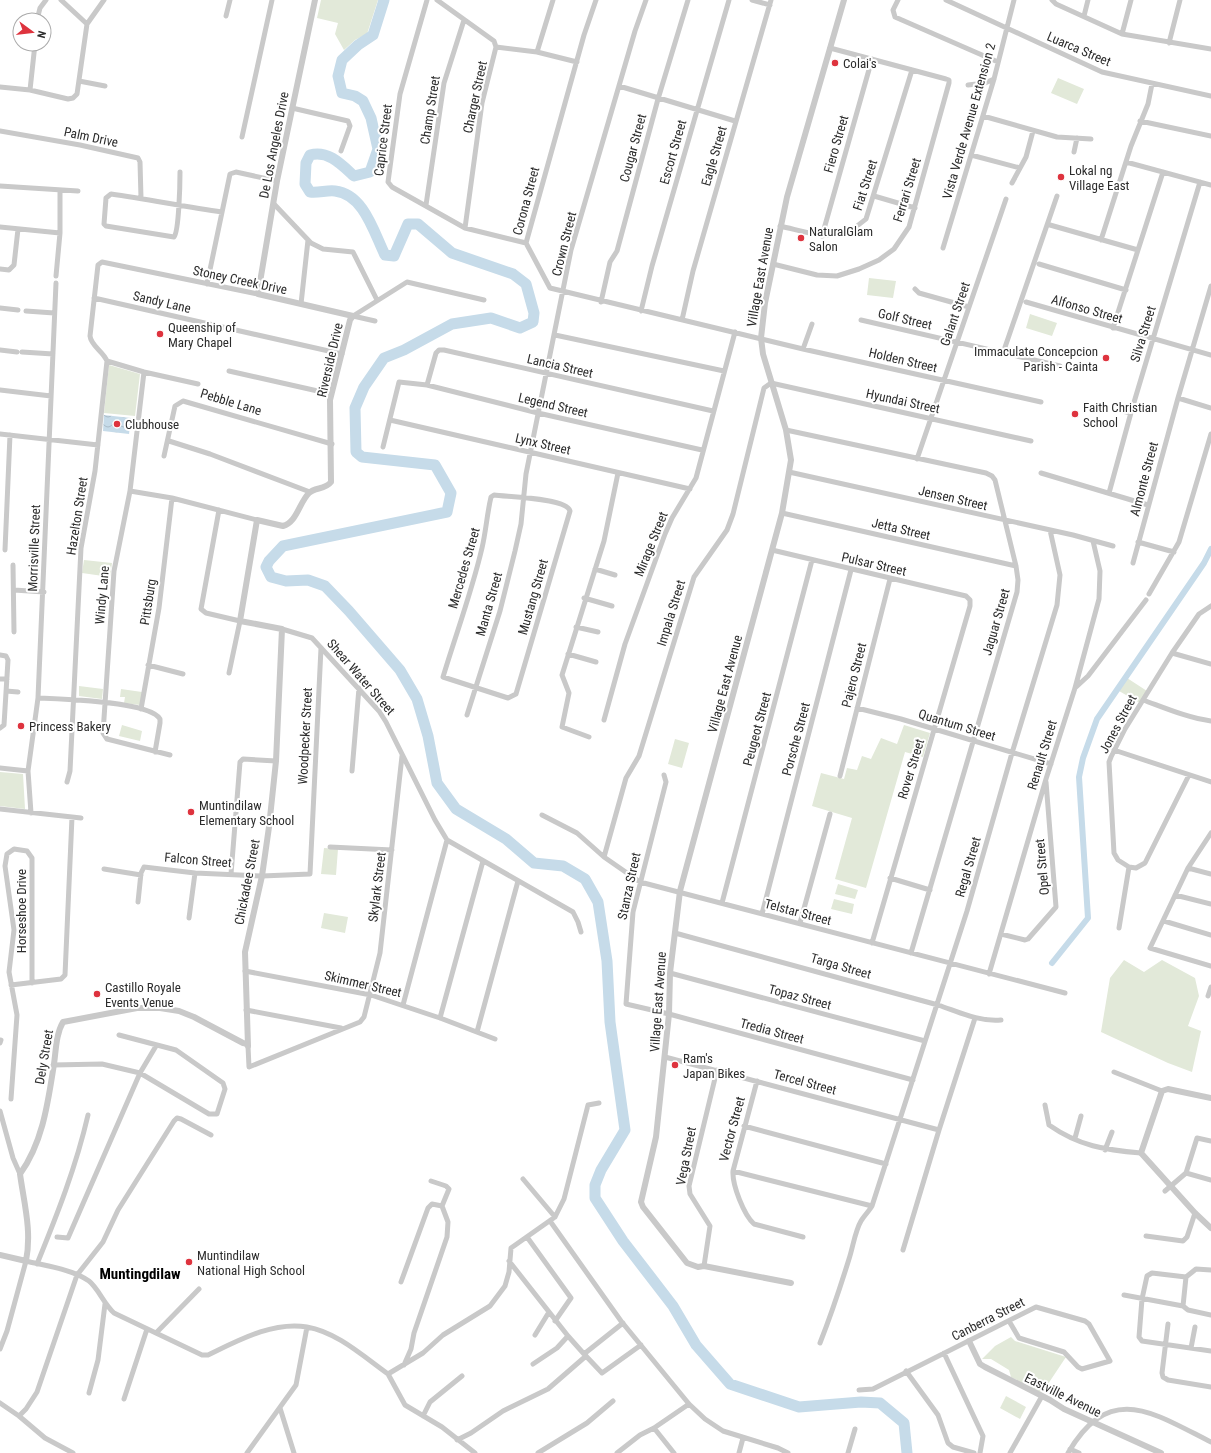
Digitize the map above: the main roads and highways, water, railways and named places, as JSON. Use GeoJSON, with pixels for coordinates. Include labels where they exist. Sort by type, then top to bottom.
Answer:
{"type":"FeatureCollection","features":[{"type":"Feature","properties":{"kind":"water","name":"Clubhouse"},"geometry":{"type":"Polygon","coordinates":[[[104,415],[131,418],[129,434],[103,431],[104,415]]]}},
{"type":"Feature","properties":{"kind":"waterway"},"geometry":{"type":"LineString","coordinates":[[384,0],[373,35],[358,45],[342,60],[338,76],[342,93],[355,96],[363,101],[371,118],[378,149],[370,172],[354,176],[334,159],[328,156],[323,154],[310,155],[306,163],[305,184],[310,192],[335,191],[354,199],[367,216],[385,255],[394,256],[408,224],[418,224],[452,253],[513,274],[526,284],[534,313],[533,322],[520,328],[491,318],[452,324],[404,350],[384,358],[364,387],[355,408],[356,452],[362,457],[435,465],[451,493],[447,512],[283,546],[269,561],[266,567],[271,577],[286,581],[308,580],[325,586],[349,611],[400,670],[417,699],[428,736],[437,783],[456,809],[506,839],[534,863],[563,866],[585,879],[598,902],[607,961],[610,1022],[625,1130],[601,1170],[595,1185],[595,1198],[623,1241],[673,1306],[696,1345],[730,1384],[799,1407],[861,1402],[880,1403],[904,1423],[907,1453]]}},
{"type":"Feature","properties":{"kind":"waterway"},"geometry":{"type":"LineString","coordinates":[[1052,963],[1088,918],[1079,777],[1083,758],[1097,719],[1204,563],[1211,549]]}},
{"type":"Feature","properties":{"kind":"place","name":"Colai's"},"geometry":{"type":"Point","coordinates":[835,63]}},
{"type":"Feature","properties":{"kind":"place","name":"Lokal ng Village East"},"geometry":{"type":"Point","coordinates":[1061,177]}},
{"type":"Feature","properties":{"kind":"place","name":"NaturalGlam Salon"},"geometry":{"type":"Point","coordinates":[801,238]}},
{"type":"Feature","properties":{"kind":"place","name":"Queenship of Mary Chapel"},"geometry":{"type":"Point","coordinates":[160,334]}},
{"type":"Feature","properties":{"kind":"place","name":"Immaculate Concepcion Parish - Cainta"},"geometry":{"type":"Point","coordinates":[1106,358]}},
{"type":"Feature","properties":{"kind":"place","name":"Faith Christian School"},"geometry":{"type":"Point","coordinates":[1075,414]}},
{"type":"Feature","properties":{"kind":"place","name":"Clubhouse"},"geometry":{"type":"Point","coordinates":[117,424]}},
{"type":"Feature","properties":{"kind":"place","name":"Princess Bakery"},"geometry":{"type":"Point","coordinates":[21,726]}},
{"type":"Feature","properties":{"kind":"place","name":"Muntindilaw Elementary School"},"geometry":{"type":"Point","coordinates":[191,812]}},
{"type":"Feature","properties":{"kind":"place","name":"Castillo Royale Events Venue"},"geometry":{"type":"Point","coordinates":[97,994]}},
{"type":"Feature","properties":{"kind":"place","name":"Ram's Japan Bikes"},"geometry":{"type":"Point","coordinates":[675,1065]}},
{"type":"Feature","properties":{"kind":"place","name":"Muntindilaw National High School"},"geometry":{"type":"Point","coordinates":[189,1262]}},
{"type":"Feature","properties":{"kind":"district","name":"Muntingdilaw"},"geometry":{"type":"Point","coordinates":[140,1274]}}]}
